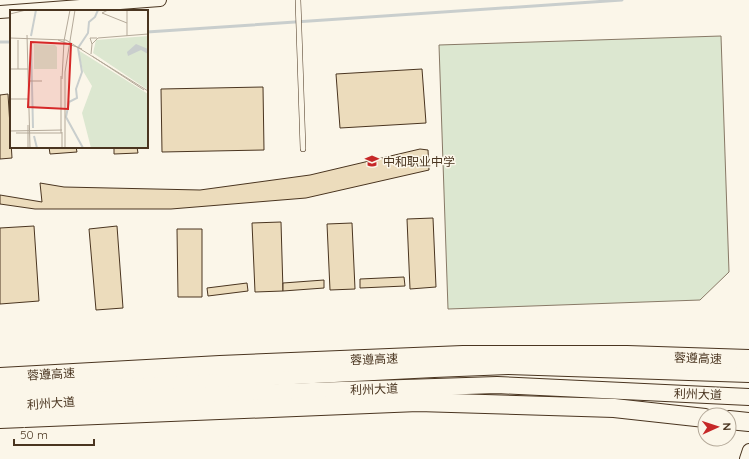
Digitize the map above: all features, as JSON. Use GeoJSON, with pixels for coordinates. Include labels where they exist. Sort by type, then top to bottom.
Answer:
{"type":"FeatureCollection","features":[{"type":"Feature","properties":{"kind":"highway","name":"蓉遵高速"},"geometry":{"type":"LineString","coordinates":[[0,377],[220,365],[463,355],[627,355],[749,359]]}},
{"type":"Feature","properties":{"kind":"highway","name":"利州大道"},"geometry":{"type":"LineString","coordinates":[[0,392],[508,366],[749,374]]}},
{"type":"Feature","properties":{"kind":"highway","name":"利州大道"},"geometry":{"type":"LineString","coordinates":[[0,407],[50,402],[497,385],[749,397]]}},
{"type":"Feature","properties":{"kind":"highway"},"geometry":{"type":"LineString","coordinates":[[0,419],[418,402],[614,408],[697,417]]}},
{"type":"Feature","properties":{"kind":"highway"},"geometry":{"type":"LineString","coordinates":[[737,421],[749,422]]}},
{"type":"Feature","properties":{"kind":"street"},"geometry":{"type":"LineString","coordinates":[[18,10],[92,2],[160,0]]}},
{"type":"Feature","properties":{"kind":"street"},"geometry":{"type":"LineString","coordinates":[[0,12],[10,11]]}},
{"type":"Feature","properties":{"kind":"street"},"geometry":{"type":"LineString","coordinates":[[746,459],[749,450]]}},
{"type":"Feature","properties":{"kind":"lane"},"geometry":{"type":"LineString","coordinates":[[298,0],[303,149]]}},
{"type":"Feature","properties":{"kind":"green space"},"geometry":{"type":"Polygon","coordinates":[[[721,36],[729,272],[700,300],[448,309],[439,45],[721,36]]]}},
{"type":"Feature","properties":{"kind":"building"},"geometry":{"type":"Polygon","coordinates":[[[422,69],[426,123],[340,128],[336,74],[422,69]]]}},
{"type":"Feature","properties":{"kind":"building"},"geometry":{"type":"Polygon","coordinates":[[[263,87],[264,150],[162,152],[161,89],[263,87]]]}},
{"type":"Feature","properties":{"kind":"building"},"geometry":{"type":"Polygon","coordinates":[[[8,94],[10,148],[11,148],[12,158],[0,159],[0,95],[8,94]]]}},
{"type":"Feature","properties":{"kind":"building"},"geometry":{"type":"Polygon","coordinates":[[[49,148],[76,148],[77,152],[50,154],[49,148]]]}},
{"type":"Feature","properties":{"kind":"building"},"geometry":{"type":"Polygon","coordinates":[[[114,148],[137,148],[138,153],[114,154],[114,148]]]}},
{"type":"Feature","properties":{"kind":"building"},"geometry":{"type":"Polygon","coordinates":[[[420,149],[428,150],[429,170],[306,198],[171,209],[35,209],[0,204],[0,195],[42,202],[40,183],[64,187],[200,190],[310,175],[420,149]]]}},
{"type":"Feature","properties":{"kind":"building"},"geometry":{"type":"Polygon","coordinates":[[[433,218],[436,287],[410,289],[407,219],[433,218]]]}},
{"type":"Feature","properties":{"kind":"building"},"geometry":{"type":"Polygon","coordinates":[[[281,222],[283,291],[255,292],[252,223],[281,222]]]}},
{"type":"Feature","properties":{"kind":"building"},"geometry":{"type":"Polygon","coordinates":[[[352,223],[355,289],[330,290],[327,224],[352,223]]]}},
{"type":"Feature","properties":{"kind":"building"},"geometry":{"type":"Polygon","coordinates":[[[34,226],[39,301],[0,304],[0,228],[34,226]]]}},
{"type":"Feature","properties":{"kind":"building"},"geometry":{"type":"Polygon","coordinates":[[[117,226],[123,308],[96,310],[89,229],[117,226]]]}},
{"type":"Feature","properties":{"kind":"building"},"geometry":{"type":"Polygon","coordinates":[[[177,229],[202,229],[202,297],[178,297],[177,229]]]}},
{"type":"Feature","properties":{"kind":"building"},"geometry":{"type":"Polygon","coordinates":[[[404,277],[405,286],[360,288],[360,279],[404,277]]]}},
{"type":"Feature","properties":{"kind":"building"},"geometry":{"type":"Polygon","coordinates":[[[324,280],[324,288],[283,291],[283,283],[324,280]]]}},
{"type":"Feature","properties":{"kind":"building"},"geometry":{"type":"Polygon","coordinates":[[[247,283],[248,291],[208,296],[207,288],[247,283]]]}},
{"type":"Feature","properties":{"kind":"waterway"},"geometry":{"type":"LineString","coordinates":[[148,32],[622,0]]}},
{"type":"Feature","properties":{"kind":"waterway"},"geometry":{"type":"LineString","coordinates":[[0,42],[10,42]]}},
{"type":"Feature","properties":{"kind":"place","name":"中和职业中学"},"geometry":{"type":"Point","coordinates":[372,161]}}]}
